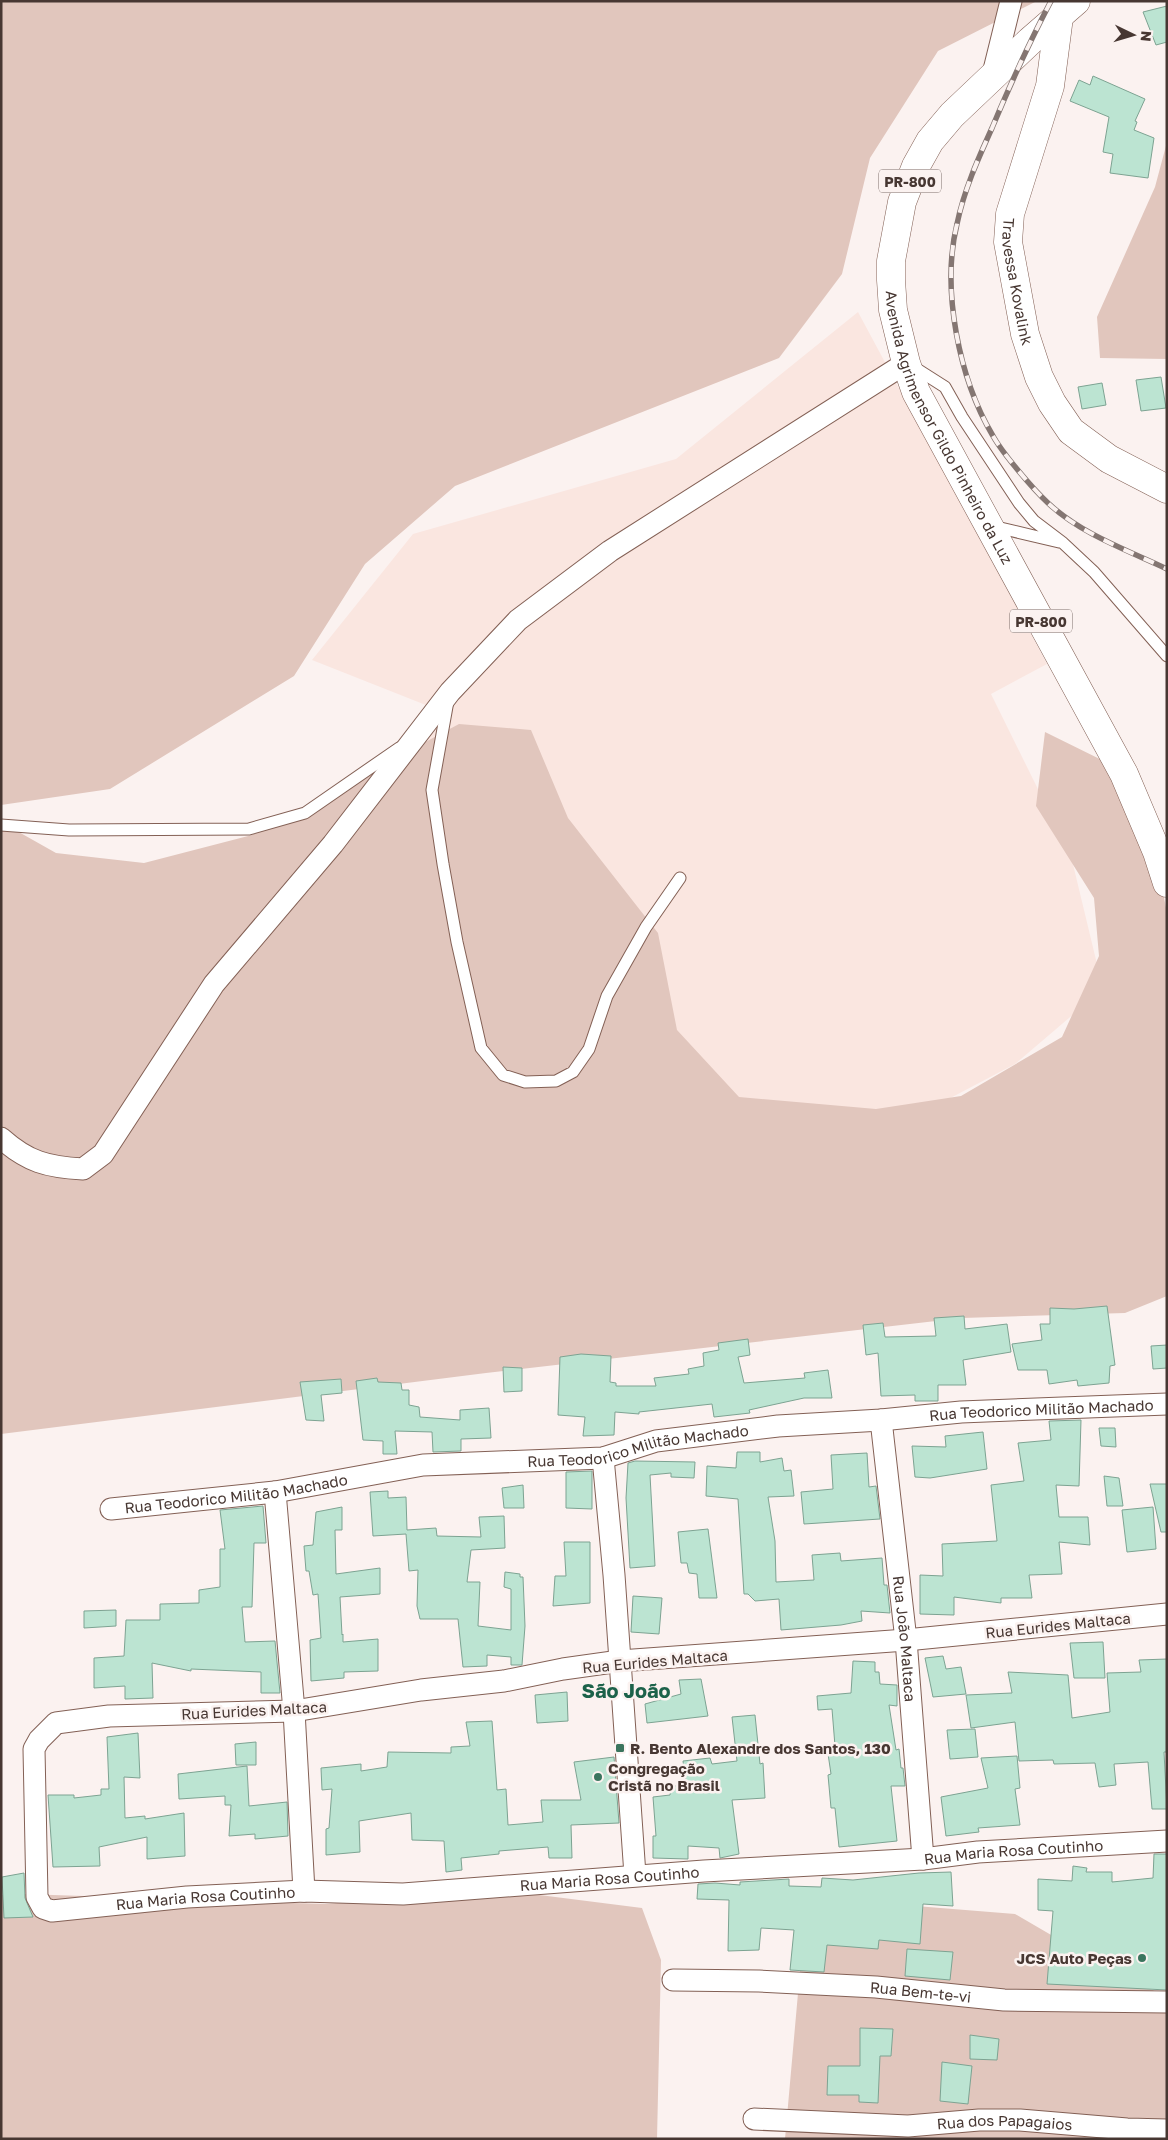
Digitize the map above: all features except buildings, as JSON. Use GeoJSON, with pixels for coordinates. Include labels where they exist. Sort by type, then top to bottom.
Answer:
{"type":"FeatureCollection","features":[{"type":"Feature","properties":{"kind":"main road","name":"Avenida Agrimensor Gildo Pinheiro da Luz"},"geometry":{"type":"LineString","coordinates":[[1068,9],[1030,41],[952,115],[930,141],[916,166],[902,202],[892,261],[893,310],[906,363],[916,392],[1124,774],[1157,852],[1167,883]]}},
{"type":"Feature","properties":{"kind":"main road","name":"Travessa Kovalink"},"geometry":{"type":"LineString","coordinates":[[1068,9],[1050,86],[1010,214],[1008,242],[1023,324],[1039,377],[1052,403],[1071,431],[1110,459],[1161,481]]}},
{"type":"Feature","properties":{"kind":"street"},"geometry":{"type":"LineString","coordinates":[[992,78],[1011,1]]}},
{"type":"Feature","properties":{"kind":"street"},"geometry":{"type":"LineString","coordinates":[[1,1138],[18,1153],[52,1167],[83,1169],[103,1154],[214,984],[333,844],[450,692],[518,620],[610,550],[906,363]]}},
{"type":"Feature","properties":{"kind":"street","name":"Rua Teodorico Militão Machado"},"geometry":{"type":"LineString","coordinates":[[111,1509],[275,1492],[423,1465],[603,1458],[656,1442],[778,1426],[881,1420],[962,1412],[1167,1404]]}},
{"type":"Feature","properties":{"kind":"street","name":"Rua João Maltaca"},"geometry":{"type":"LineString","coordinates":[[881,1420],[906,1640],[923,1859]]}},
{"type":"Feature","properties":{"kind":"street"},"geometry":{"type":"LineString","coordinates":[[603,1458],[635,1875]]}},
{"type":"Feature","properties":{"kind":"street"},"geometry":{"type":"LineString","coordinates":[[275,1492],[294,1710],[304,1891]]}},
{"type":"Feature","properties":{"kind":"street","name":"Rua Eurides Maltaca"},"geometry":{"type":"LineString","coordinates":[[52,1911],[43,1908],[37,1897],[36,1786],[33,1761],[34,1749],[39,1740],[56,1724],[109,1716],[294,1710],[421,1690],[504,1681],[563,1669],[620,1661],[906,1640],[1167,1614]]}},
{"type":"Feature","properties":{"kind":"street","name":"Rua Maria Rosa Coutinho"},"geometry":{"type":"LineString","coordinates":[[52,1911],[187,1897],[304,1891],[403,1894],[635,1875],[923,1859],[978,1852],[1167,1841]]}},
{"type":"Feature","properties":{"kind":"street","name":"Rua Bem-te-vi"},"geometry":{"type":"LineString","coordinates":[[673,1980],[759,1981],[876,1987],[1004,2000],[1167,2002]]}},
{"type":"Feature","properties":{"kind":"street","name":"Rua dos Papagaios"},"geometry":{"type":"LineString","coordinates":[[754,2119],[908,2126],[979,2120],[1020,2120],[1127,2129],[1167,2130]]}},
{"type":"Feature","properties":{"kind":"lane"},"geometry":{"type":"LineString","coordinates":[[906,363],[945,387],[1019,503],[1034,521],[1063,543],[1094,572],[1167,656]]}},
{"type":"Feature","properties":{"kind":"lane"},"geometry":{"type":"LineString","coordinates":[[988,525],[1063,543]]}},
{"type":"Feature","properties":{"kind":"lane"},"geometry":{"type":"LineString","coordinates":[[450,692],[432,790],[457,942],[481,1048],[503,1075],[525,1082],[556,1081],[573,1072],[589,1049],[607,996],[646,928],[680,878]]}},
{"type":"Feature","properties":{"kind":"lane"},"geometry":{"type":"LineString","coordinates":[[1,824],[69,830],[249,829],[305,813],[415,737]]}},
{"type":"Feature","properties":{"kind":"shaded area"},"geometry":{"type":"Polygon","coordinates":[[[1,1],[1037,1],[938,51],[870,158],[842,274],[779,358],[455,486],[365,564],[294,676],[110,789],[1,805],[1,1]]]}},
{"type":"Feature","properties":{"kind":"shaded area"},"geometry":{"type":"Polygon","coordinates":[[[1167,142],[1167,359],[1100,358],[1097,317],[1155,187],[1167,142]]]}},
{"type":"Feature","properties":{"kind":"shaded area"},"geometry":{"type":"Polygon","coordinates":[[[858,312],[1047,664],[991,694],[1071,856],[1103,989],[1015,1064],[901,1124],[724,1125],[252,954],[446,713],[312,660],[413,534],[676,459],[858,312]]]}},
{"type":"Feature","properties":{"kind":"shaded area"},"geometry":{"type":"Polygon","coordinates":[[[459,724],[531,730],[568,818],[658,933],[677,1030],[739,1097],[876,1109],[961,1096],[1062,1037],[1099,956],[1094,898],[1036,806],[1045,732],[1118,768],[1156,857],[1167,913],[1167,1296],[1125,1313],[962,1318],[486,1373],[1,1434],[1,822],[56,853],[144,863],[252,835],[459,724]]]}},
{"type":"Feature","properties":{"kind":"shaded area"},"geometry":{"type":"Polygon","coordinates":[[[501,1890],[642,1908],[661,1960],[657,2139],[1,2139],[1,1895],[23,1894],[325,1904],[501,1890]]]}},
{"type":"Feature","properties":{"kind":"shaded area"},"geometry":{"type":"Polygon","coordinates":[[[866,1902],[1015,1914],[1130,1981],[1167,1996],[1167,2139],[785,2139],[804,1926],[866,1902]]]}},
{"type":"Feature","properties":{"kind":"railway"},"geometry":{"type":"LineString","coordinates":[[1051,1],[1027,48],[963,199],[953,249],[951,277],[956,333],[962,361],[981,413],[993,436],[1027,480],[1048,503],[1075,524],[1167,569]]}},
{"type":"Feature","properties":{"kind":"place","name":"R. Bento Alexandre dos Santos, 130"},"geometry":{"type":"Point","coordinates":[620,1748]}},
{"type":"Feature","properties":{"kind":"place","name":"Congregação Cristã no Brasil"},"geometry":{"type":"Point","coordinates":[598,1777]}},
{"type":"Feature","properties":{"kind":"place","name":"JCS Auto Peças"},"geometry":{"type":"Point","coordinates":[1142,1958]}},
{"type":"Feature","properties":{"kind":"district","name":"São João"},"geometry":{"type":"Point","coordinates":[626,1690]}}]}
